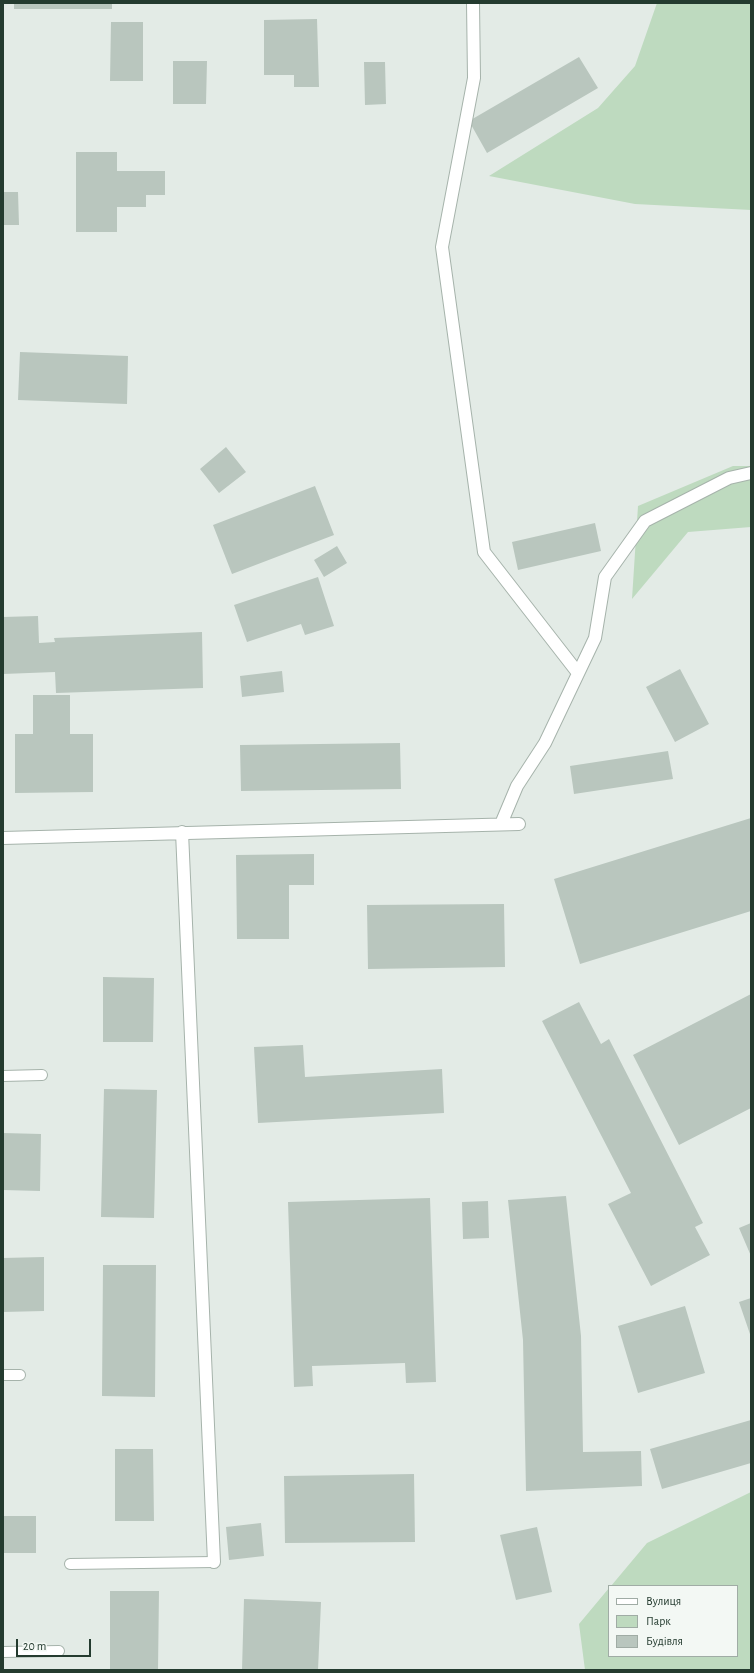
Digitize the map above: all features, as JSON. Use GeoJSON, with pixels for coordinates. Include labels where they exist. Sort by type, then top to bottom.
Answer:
{"type":"FeatureCollection","features":[{"type":"Feature","properties":{"kind":"street"},"geometry":{"type":"LineString","coordinates":[[473,3],[474,78],[442,247],[484,552],[578,673]]}},
{"type":"Feature","properties":{"kind":"street"},"geometry":{"type":"LineString","coordinates":[[501,824],[517,786],[545,743],[594,638],[605,577],[645,521],[728,478],[751,474]]}},
{"type":"Feature","properties":{"kind":"street"},"geometry":{"type":"LineString","coordinates":[[3,838],[519,824]]}},
{"type":"Feature","properties":{"kind":"street"},"geometry":{"type":"LineString","coordinates":[[182,832],[214,1562]]}},
{"type":"Feature","properties":{"kind":"lane"},"geometry":{"type":"LineString","coordinates":[[3,1076],[42,1075]]}},
{"type":"Feature","properties":{"kind":"lane"},"geometry":{"type":"LineString","coordinates":[[3,1375],[20,1375]]}},
{"type":"Feature","properties":{"kind":"lane"},"geometry":{"type":"LineString","coordinates":[[70,1564],[214,1562]]}},
{"type":"Feature","properties":{"kind":"lane"},"geometry":{"type":"LineString","coordinates":[[3,1652],[59,1651]]}},
{"type":"Feature","properties":{"kind":"green space"},"geometry":{"type":"Polygon","coordinates":[[[657,3],[751,3],[751,210],[635,204],[489,176],[598,108],[635,66],[657,3]]]}},
{"type":"Feature","properties":{"kind":"green space"},"geometry":{"type":"Polygon","coordinates":[[[733,466],[751,466],[751,527],[688,532],[632,599],[638,506],[733,466]]]}},
{"type":"Feature","properties":{"kind":"green space"},"geometry":{"type":"Polygon","coordinates":[[[751,1492],[751,1670],[585,1670],[579,1624],[608,1589],[608,1657],[738,1657],[738,1585],[612,1585],[647,1543],[751,1492]]]}},
{"type":"Feature","properties":{"kind":"building"},"geometry":{"type":"Polygon","coordinates":[[[14,3],[112,3],[112,9],[14,9],[14,3]]]}},
{"type":"Feature","properties":{"kind":"building"},"geometry":{"type":"Polygon","coordinates":[[[317,19],[319,87],[294,87],[294,75],[264,75],[264,20],[317,19]]]}},
{"type":"Feature","properties":{"kind":"building"},"geometry":{"type":"Polygon","coordinates":[[[111,22],[143,22],[143,81],[110,81],[111,22]]]}},
{"type":"Feature","properties":{"kind":"building"},"geometry":{"type":"Polygon","coordinates":[[[579,57],[598,88],[487,153],[469,121],[579,57]]]}},
{"type":"Feature","properties":{"kind":"building"},"geometry":{"type":"Polygon","coordinates":[[[173,61],[207,61],[206,104],[173,104],[173,61]]]}},
{"type":"Feature","properties":{"kind":"building"},"geometry":{"type":"Polygon","coordinates":[[[364,62],[385,62],[386,104],[365,105],[364,62]]]}},
{"type":"Feature","properties":{"kind":"building"},"geometry":{"type":"Polygon","coordinates":[[[76,152],[117,152],[117,171],[165,171],[165,195],[146,195],[146,207],[117,207],[117,232],[76,232],[76,152]]]}},
{"type":"Feature","properties":{"kind":"building"},"geometry":{"type":"Polygon","coordinates":[[[3,192],[18,192],[19,225],[3,225],[3,192]]]}},
{"type":"Feature","properties":{"kind":"building"},"geometry":{"type":"Polygon","coordinates":[[[20,352],[128,356],[127,404],[18,400],[20,352]]]}},
{"type":"Feature","properties":{"kind":"building"},"geometry":{"type":"Polygon","coordinates":[[[226,447],[246,472],[219,493],[200,469],[226,447]]]}},
{"type":"Feature","properties":{"kind":"building"},"geometry":{"type":"Polygon","coordinates":[[[315,486],[334,535],[232,574],[213,525],[315,486]]]}},
{"type":"Feature","properties":{"kind":"building"},"geometry":{"type":"Polygon","coordinates":[[[595,523],[601,551],[518,570],[512,542],[595,523]]]}},
{"type":"Feature","properties":{"kind":"building"},"geometry":{"type":"Polygon","coordinates":[[[337,546],[347,563],[324,577],[314,560],[337,546]]]}},
{"type":"Feature","properties":{"kind":"building"},"geometry":{"type":"Polygon","coordinates":[[[318,577],[334,626],[305,635],[301,624],[247,642],[234,605],[318,577]]]}},
{"type":"Feature","properties":{"kind":"building"},"geometry":{"type":"Polygon","coordinates":[[[38,616],[39,643],[55,642],[54,638],[202,632],[203,688],[56,693],[55,672],[3,674],[3,617],[38,616]]]}},
{"type":"Feature","properties":{"kind":"building"},"geometry":{"type":"Polygon","coordinates":[[[680,669],[709,724],[675,742],[646,687],[680,669]]]}},
{"type":"Feature","properties":{"kind":"building"},"geometry":{"type":"Polygon","coordinates":[[[282,671],[284,692],[242,697],[240,676],[282,671]]]}},
{"type":"Feature","properties":{"kind":"building"},"geometry":{"type":"Polygon","coordinates":[[[33,695],[70,695],[70,734],[93,734],[93,792],[15,793],[15,734],[33,734],[33,695]]]}},
{"type":"Feature","properties":{"kind":"building"},"geometry":{"type":"Polygon","coordinates":[[[400,743],[401,789],[241,791],[240,745],[400,743]]]}},
{"type":"Feature","properties":{"kind":"building"},"geometry":{"type":"Polygon","coordinates":[[[668,751],[673,779],[574,794],[570,766],[668,751]]]}},
{"type":"Feature","properties":{"kind":"building"},"geometry":{"type":"Polygon","coordinates":[[[751,818],[751,911],[580,964],[554,879],[751,818]]]}},
{"type":"Feature","properties":{"kind":"building"},"geometry":{"type":"Polygon","coordinates":[[[314,854],[314,885],[289,885],[289,939],[237,939],[236,855],[314,854]]]}},
{"type":"Feature","properties":{"kind":"building"},"geometry":{"type":"Polygon","coordinates":[[[504,904],[505,967],[368,969],[367,905],[504,904]]]}},
{"type":"Feature","properties":{"kind":"building"},"geometry":{"type":"Polygon","coordinates":[[[103,977],[154,978],[153,1042],[103,1042],[103,977]]]}},
{"type":"Feature","properties":{"kind":"building"},"geometry":{"type":"Polygon","coordinates":[[[751,994],[751,1108],[679,1145],[633,1055],[751,994]]]}},
{"type":"Feature","properties":{"kind":"building"},"geometry":{"type":"Polygon","coordinates":[[[579,1002],[601,1044],[609,1039],[703,1223],[695,1227],[710,1255],[651,1286],[608,1204],[631,1193],[542,1021],[579,1002]]]}},
{"type":"Feature","properties":{"kind":"building"},"geometry":{"type":"Polygon","coordinates":[[[303,1045],[305,1077],[442,1069],[444,1113],[258,1123],[254,1047],[303,1045]]]}},
{"type":"Feature","properties":{"kind":"building"},"geometry":{"type":"Polygon","coordinates":[[[104,1089],[157,1090],[154,1218],[101,1217],[104,1089]]]}},
{"type":"Feature","properties":{"kind":"building"},"geometry":{"type":"Polygon","coordinates":[[[3,1133],[41,1134],[40,1191],[3,1190],[3,1133]]]}},
{"type":"Feature","properties":{"kind":"building"},"geometry":{"type":"Polygon","coordinates":[[[566,1196],[581,1336],[583,1452],[641,1451],[642,1486],[526,1491],[523,1340],[508,1200],[566,1196]]]}},
{"type":"Feature","properties":{"kind":"building"},"geometry":{"type":"Polygon","coordinates":[[[430,1198],[436,1382],[406,1383],[405,1363],[312,1366],[313,1386],[294,1387],[288,1202],[430,1198]]]}},
{"type":"Feature","properties":{"kind":"building"},"geometry":{"type":"Polygon","coordinates":[[[488,1201],[489,1238],[463,1239],[462,1202],[488,1201]]]}},
{"type":"Feature","properties":{"kind":"building"},"geometry":{"type":"Polygon","coordinates":[[[751,1223],[751,1256],[739,1228],[751,1223]]]}},
{"type":"Feature","properties":{"kind":"building"},"geometry":{"type":"Polygon","coordinates":[[[44,1257],[44,1311],[3,1312],[3,1258],[44,1257]]]}},
{"type":"Feature","properties":{"kind":"building"},"geometry":{"type":"Polygon","coordinates":[[[103,1265],[156,1265],[155,1397],[102,1396],[103,1265]]]}},
{"type":"Feature","properties":{"kind":"building"},"geometry":{"type":"Polygon","coordinates":[[[751,1298],[751,1337],[739,1302],[751,1298]]]}},
{"type":"Feature","properties":{"kind":"building"},"geometry":{"type":"Polygon","coordinates":[[[685,1306],[705,1373],[638,1393],[618,1326],[685,1306]]]}},
{"type":"Feature","properties":{"kind":"building"},"geometry":{"type":"Polygon","coordinates":[[[751,1420],[751,1463],[662,1489],[650,1449],[751,1420]]]}},
{"type":"Feature","properties":{"kind":"building"},"geometry":{"type":"Polygon","coordinates":[[[115,1449],[153,1449],[154,1521],[115,1521],[115,1449]]]}},
{"type":"Feature","properties":{"kind":"building"},"geometry":{"type":"Polygon","coordinates":[[[414,1474],[415,1542],[285,1543],[284,1476],[414,1474]]]}},
{"type":"Feature","properties":{"kind":"building"},"geometry":{"type":"Polygon","coordinates":[[[3,1516],[36,1516],[36,1553],[3,1553],[3,1516]]]}},
{"type":"Feature","properties":{"kind":"building"},"geometry":{"type":"Polygon","coordinates":[[[261,1523],[264,1556],[229,1560],[226,1527],[261,1523]]]}},
{"type":"Feature","properties":{"kind":"building"},"geometry":{"type":"Polygon","coordinates":[[[537,1527],[552,1592],[516,1600],[500,1535],[537,1527]]]}},
{"type":"Feature","properties":{"kind":"building"},"geometry":{"type":"Polygon","coordinates":[[[110,1591],[159,1591],[158,1670],[110,1670],[110,1591]]]}},
{"type":"Feature","properties":{"kind":"building"},"geometry":{"type":"Polygon","coordinates":[[[244,1599],[321,1602],[318,1670],[242,1670],[244,1599]]]}}]}
